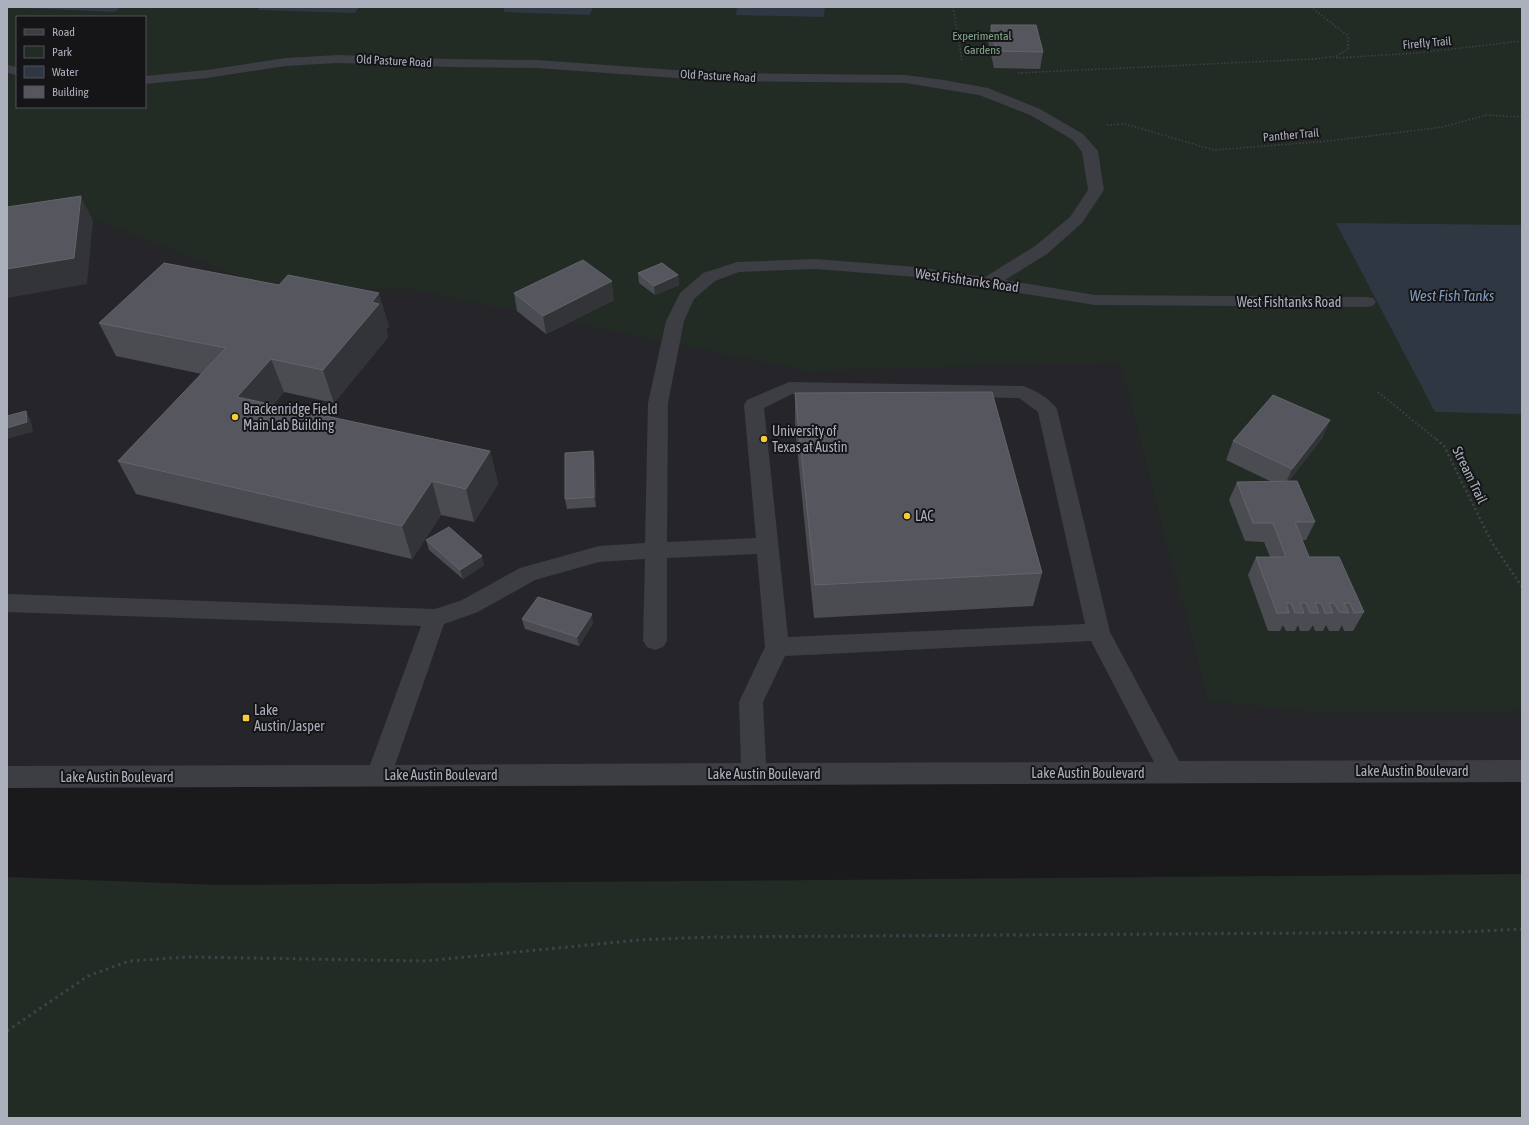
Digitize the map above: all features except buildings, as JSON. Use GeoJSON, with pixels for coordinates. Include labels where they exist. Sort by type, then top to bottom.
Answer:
{"type":"FeatureCollection","features":[{"type":"Feature","properties":{"kind":"street","name":"Old Pasture Road"},"geometry":{"type":"LineString","coordinates":[[146,80],[207,74],[286,62],[338,59],[449,63],[537,64],[717,77],[905,79],[983,91],[1035,112],[1078,137],[1090,151],[1096,190],[1076,220],[1042,250],[987,283]]}},
{"type":"Feature","properties":{"kind":"street","name":"West Fishtanks Road"},"geometry":{"type":"LineString","coordinates":[[655,641],[658,403],[676,321],[686,297],[709,277],[737,267],[815,264],[917,272],[1095,300],[1367,302]]}},
{"type":"Feature","properties":{"kind":"street"},"geometry":{"type":"LineString","coordinates":[[754,774],[751,702],[777,647],[754,405],[789,388],[1023,392],[1047,409],[1098,632],[1172,772]]}},
{"type":"Feature","properties":{"kind":"street"},"geometry":{"type":"LineString","coordinates":[[7,603],[434,618],[470,606],[528,574],[599,554],[657,550],[767,546]]}},
{"type":"Feature","properties":{"kind":"street"},"geometry":{"type":"LineString","coordinates":[[379,775],[434,618]]}},
{"type":"Feature","properties":{"kind":"street"},"geometry":{"type":"LineString","coordinates":[[777,647],[1098,632]]}},
{"type":"Feature","properties":{"kind":"street","name":"Lake Austin Boulevard"},"geometry":{"type":"LineString","coordinates":[[7,777],[1522,771]]}},
{"type":"Feature","properties":{"kind":"path"},"geometry":{"type":"LineString","coordinates":[[1311,7],[1348,36],[1348,49],[1342,54],[1333,58]]}},
{"type":"Feature","properties":{"kind":"path","name":"Firefly Trail"},"geometry":{"type":"LineString","coordinates":[[1012,73],[1417,53],[1522,41]]}},
{"type":"Feature","properties":{"kind":"path","name":"Panther Trail"},"geometry":{"type":"LineString","coordinates":[[1063,128],[1125,124],[1214,150],[1329,141],[1443,127],[1486,115],[1522,117]]}},
{"type":"Feature","properties":{"kind":"path","name":"Stream Trail"},"geometry":{"type":"LineString","coordinates":[[1378,392],[1444,446],[1491,541],[1522,587]]}},
{"type":"Feature","properties":{"kind":"path"},"geometry":{"type":"LineString","coordinates":[[7,1031],[88,976],[130,961],[188,957],[424,961],[639,940],[703,938],[1455,932],[1522,929]]}},
{"type":"Feature","properties":{"kind":"shaded area","name":"University of Texas at Austin"},"geometry":{"type":"Polygon","coordinates":[[[7,7],[1522,7],[1522,771],[7,777],[7,7]]]}},
{"type":"Feature","properties":{"kind":"green space","name":"Experimental Gardens"},"geometry":{"type":"Polygon","coordinates":[[[7,7],[1522,7],[1522,711],[1315,712],[1208,701],[1120,362],[808,371],[410,289],[274,290],[91,218],[7,232],[7,7]]]}},
{"type":"Feature","properties":{"kind":"green space"},"geometry":{"type":"Polygon","coordinates":[[[1522,874],[1522,1118],[7,1118],[7,877],[219,885],[1522,874]]]}},
{"type":"Feature","properties":{"kind":"water"},"geometry":{"type":"Polygon","coordinates":[[[120,7],[115,12],[26,8],[120,7]]]}},
{"type":"Feature","properties":{"kind":"water"},"geometry":{"type":"Polygon","coordinates":[[[260,7],[359,7],[355,13],[258,10],[260,7]]]}},
{"type":"Feature","properties":{"kind":"water"},"geometry":{"type":"Polygon","coordinates":[[[505,7],[593,7],[590,15],[503,12],[505,7]]]}},
{"type":"Feature","properties":{"kind":"water"},"geometry":{"type":"Polygon","coordinates":[[[737,7],[825,7],[824,17],[736,15],[737,7]]]}},
{"type":"Feature","properties":{"kind":"water","name":"West Fish Tanks"},"geometry":{"type":"Polygon","coordinates":[[[1336,223],[1522,225],[1522,414],[1435,412],[1336,223]]]}},
{"type":"Feature","properties":{"kind":"place","name":"Brackenridge Field Main Lab Building"},"geometry":{"type":"Point","coordinates":[235,417]}},
{"type":"Feature","properties":{"kind":"place","name":"University of Texas at Austin"},"geometry":{"type":"Point","coordinates":[764,439]}},
{"type":"Feature","properties":{"kind":"place","name":"LAC"},"geometry":{"type":"Point","coordinates":[907,516]}},
{"type":"Feature","properties":{"kind":"place","name":"Lake Austin/Jasper"},"geometry":{"type":"Point","coordinates":[246,718]}}]}
